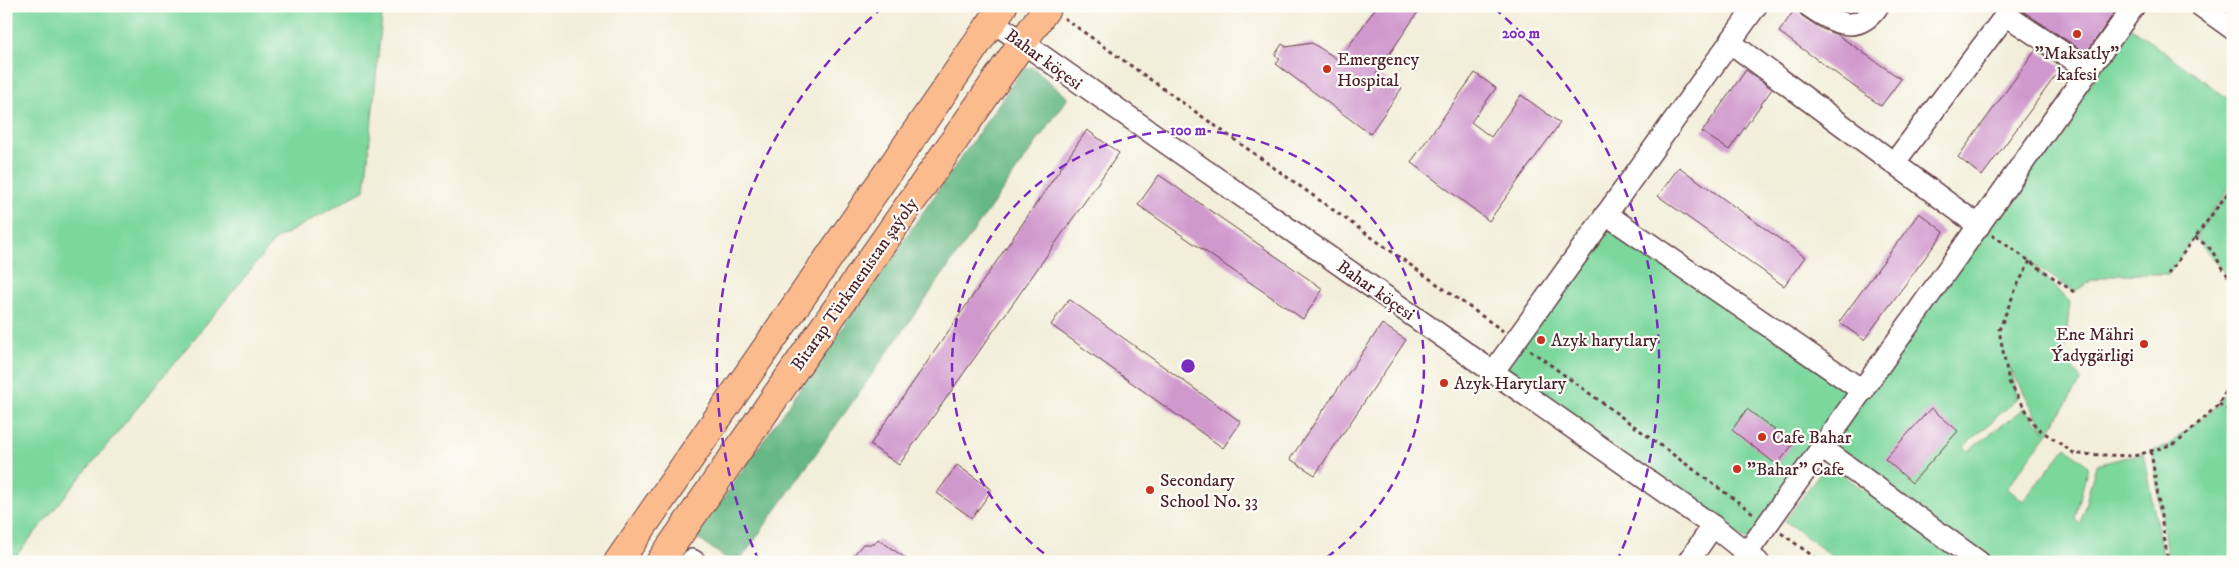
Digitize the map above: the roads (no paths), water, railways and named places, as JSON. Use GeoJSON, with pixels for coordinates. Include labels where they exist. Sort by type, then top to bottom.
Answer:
{"type":"FeatureCollection","features":[{"type":"Feature","properties":{"kind":"main road","name":"Bitarap Türkmenistan şaýoly"},"geometry":{"type":"LineString","coordinates":[[660,562],[1047,6]]}},
{"type":"Feature","properties":{"kind":"main road","name":"Bitarap Türkmenistan şaýoly"},"geometry":{"type":"LineString","coordinates":[[618,562],[997,14]]}},
{"type":"Feature","properties":{"kind":"street"},"geometry":{"type":"LineString","coordinates":[[1494,372],[1756,6]]}},
{"type":"Feature","properties":{"kind":"street"},"geometry":{"type":"LineString","coordinates":[[1809,6],[1826,17],[1850,25],[1863,21],[1878,6]]}},
{"type":"Feature","properties":{"kind":"street"},"geometry":{"type":"LineString","coordinates":[[1752,557],[1769,524],[2134,6]]}},
{"type":"Feature","properties":{"kind":"street"},"geometry":{"type":"LineString","coordinates":[[2201,6],[2233,28]]}},
{"type":"Feature","properties":{"kind":"street"},"geometry":{"type":"LineString","coordinates":[[1894,163],[2002,10],[2089,70]]}},
{"type":"Feature","properties":{"kind":"street","name":"Bahar köçesi"},"geometry":{"type":"LineString","coordinates":[[997,14],[1022,43],[1713,526],[1752,557]]}},
{"type":"Feature","properties":{"kind":"street"},"geometry":{"type":"LineString","coordinates":[[1731,43],[1979,226]]}},
{"type":"Feature","properties":{"kind":"street"},"geometry":{"type":"LineString","coordinates":[[1606,214],[1863,390]]}},
{"type":"Feature","properties":{"kind":"street"},"geometry":{"type":"LineString","coordinates":[[1822,448],[1979,562]]}},
{"type":"Feature","properties":{"kind":"street"},"geometry":{"type":"LineString","coordinates":[[1688,562],[1713,526]]}},
{"type":"Feature","properties":{"kind":"place","name":"\"Maksatly\" kafesi"},"geometry":{"type":"Point","coordinates":[2077,34]}},
{"type":"Feature","properties":{"kind":"place","name":"Emergency Hospital"},"geometry":{"type":"Point","coordinates":[1327,69]}},
{"type":"Feature","properties":{"kind":"place","name":"Azyk harytlary"},"geometry":{"type":"Point","coordinates":[1541,340]}},
{"type":"Feature","properties":{"kind":"place","name":"Ene Mähri Ýadygärligi"},"geometry":{"type":"Point","coordinates":[2144,344]}},
{"type":"Feature","properties":{"kind":"place","name":"Azyk Harytlary"},"geometry":{"type":"Point","coordinates":[1444,383]}},
{"type":"Feature","properties":{"kind":"place","name":"Cafe Bahar"},"geometry":{"type":"Point","coordinates":[1762,437]}},
{"type":"Feature","properties":{"kind":"place","name":"\"Bahar\" Cafe"},"geometry":{"type":"Point","coordinates":[1737,469]}},
{"type":"Feature","properties":{"kind":"place","name":"Secondary School No. 33"},"geometry":{"type":"Point","coordinates":[1150,490]}}]}
